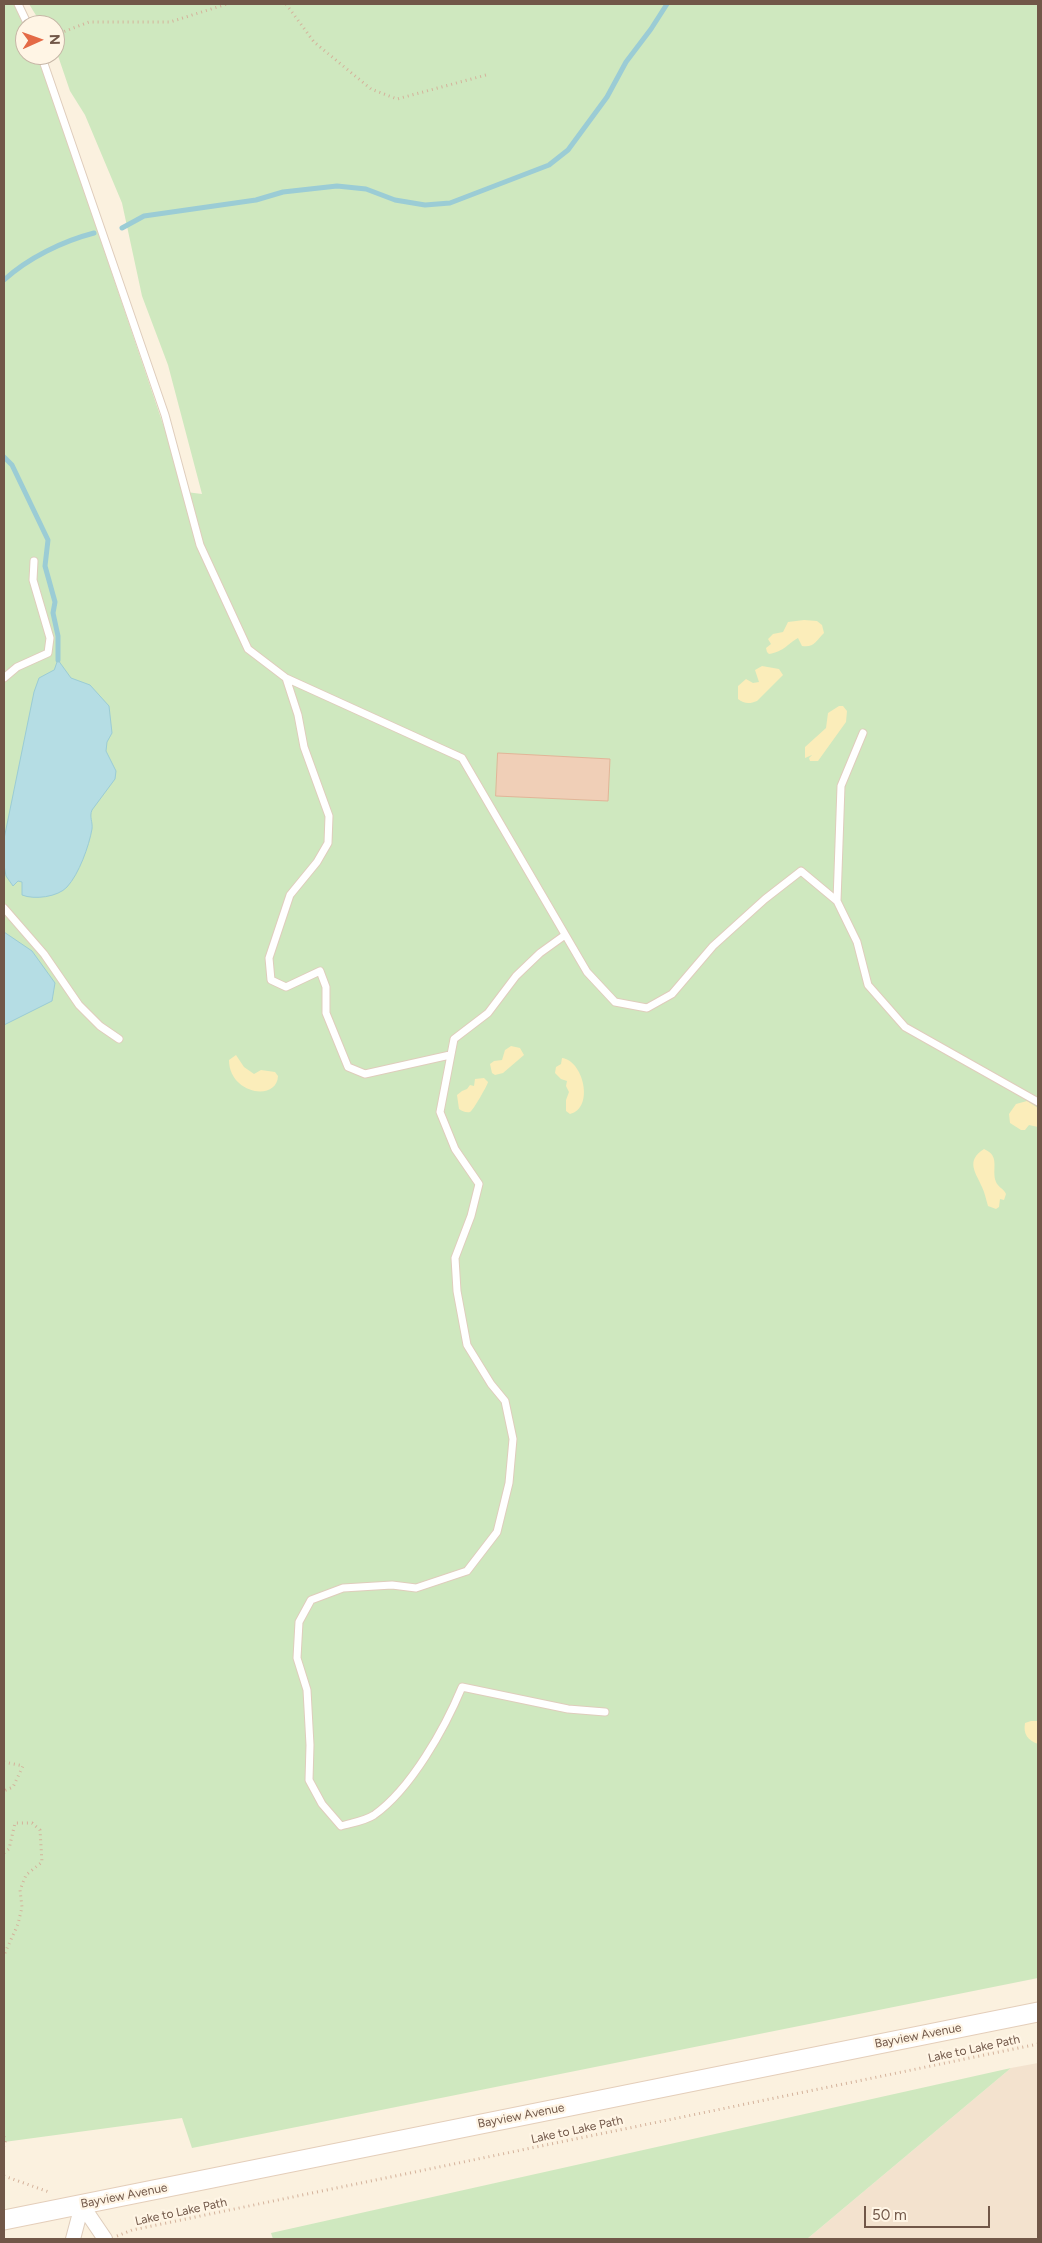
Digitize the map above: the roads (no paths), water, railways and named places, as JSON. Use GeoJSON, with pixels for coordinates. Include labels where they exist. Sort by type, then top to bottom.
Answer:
{"type":"FeatureCollection","features":[{"type":"Feature","properties":{"kind":"main road","name":"Bayview Avenue"},"geometry":{"type":"LineString","coordinates":[[4,2220],[1038,2012]]}},
{"type":"Feature","properties":{"kind":"street"},"geometry":{"type":"LineString","coordinates":[[73,2239],[82,2205]]}},
{"type":"Feature","properties":{"kind":"street"},"geometry":{"type":"LineString","coordinates":[[82,2205],[105,2239]]}},
{"type":"Feature","properties":{"kind":"lane"},"geometry":{"type":"LineString","coordinates":[[44,65],[165,415],[200,545],[248,649],[286,678],[462,758],[586,972],[615,1002],[647,1008],[672,994],[713,946],[801,871],[837,901],[857,942],[868,985],[905,1027],[1038,1102]]}},
{"type":"Feature","properties":{"kind":"lane"},"geometry":{"type":"LineString","coordinates":[[4,678],[18,667],[48,653],[50,638],[33,580],[34,561]]}},
{"type":"Feature","properties":{"kind":"lane"},"geometry":{"type":"LineString","coordinates":[[286,678],[298,715],[304,747],[329,816],[328,843],[317,862],[290,894],[269,958],[271,980],[286,986],[320,970],[326,987],[326,1013],[348,1067],[365,1074],[450,1056]]}},
{"type":"Feature","properties":{"kind":"lane"},"geometry":{"type":"LineString","coordinates":[[837,901],[841,786],[863,733]]}},
{"type":"Feature","properties":{"kind":"lane"},"geometry":{"type":"LineString","coordinates":[[4,908],[44,954],[79,1004],[100,1026],[119,1039]]}},
{"type":"Feature","properties":{"kind":"lane"},"geometry":{"type":"LineString","coordinates":[[565,935],[540,953],[516,976],[488,1013],[454,1039],[440,1112],[455,1149],[479,1184],[471,1216],[454,1258],[457,1291],[466,1345],[491,1384],[505,1401],[513,1439],[509,1483],[497,1532],[467,1571],[416,1588],[392,1585],[343,1588],[311,1600],[299,1622],[297,1658],[307,1690],[310,1745],[309,1780],[322,1804],[341,1826],[373,1815],[404,1787],[450,1716],[462,1687],[568,1709],[604,1712]]}},
{"type":"Feature","properties":{"kind":"water"},"geometry":{"type":"Polygon","coordinates":[[[58,660],[71,678],[90,685],[109,706],[112,733],[107,742],[106,751],[116,771],[115,779],[92,810],[92,829],[89,843],[83,860],[67,887],[58,893],[46,897],[27,897],[22,895],[22,882],[18,881],[13,886],[6,876],[4,839],[34,692],[39,678],[54,670],[58,660]]]}},
{"type":"Feature","properties":{"kind":"water"},"geometry":{"type":"Polygon","coordinates":[[[4,932],[32,951],[55,983],[52,1001],[4,1025],[4,932]]]}},
{"type":"Feature","properties":{"kind":"waterway"},"geometry":{"type":"LineString","coordinates":[[122,228],[144,216],[256,200],[283,192],[337,186],[366,189],[395,200],[425,205],[450,203],[549,165],[568,150],[607,97],[626,62],[667,4]]}},
{"type":"Feature","properties":{"kind":"waterway"},"geometry":{"type":"LineString","coordinates":[[4,280],[24,264],[46,251],[94,233]]}},
{"type":"Feature","properties":{"kind":"waterway"},"geometry":{"type":"LineString","coordinates":[[4,457],[12,465],[48,540],[45,566],[55,602],[53,613],[58,636],[58,660]]}}]}
